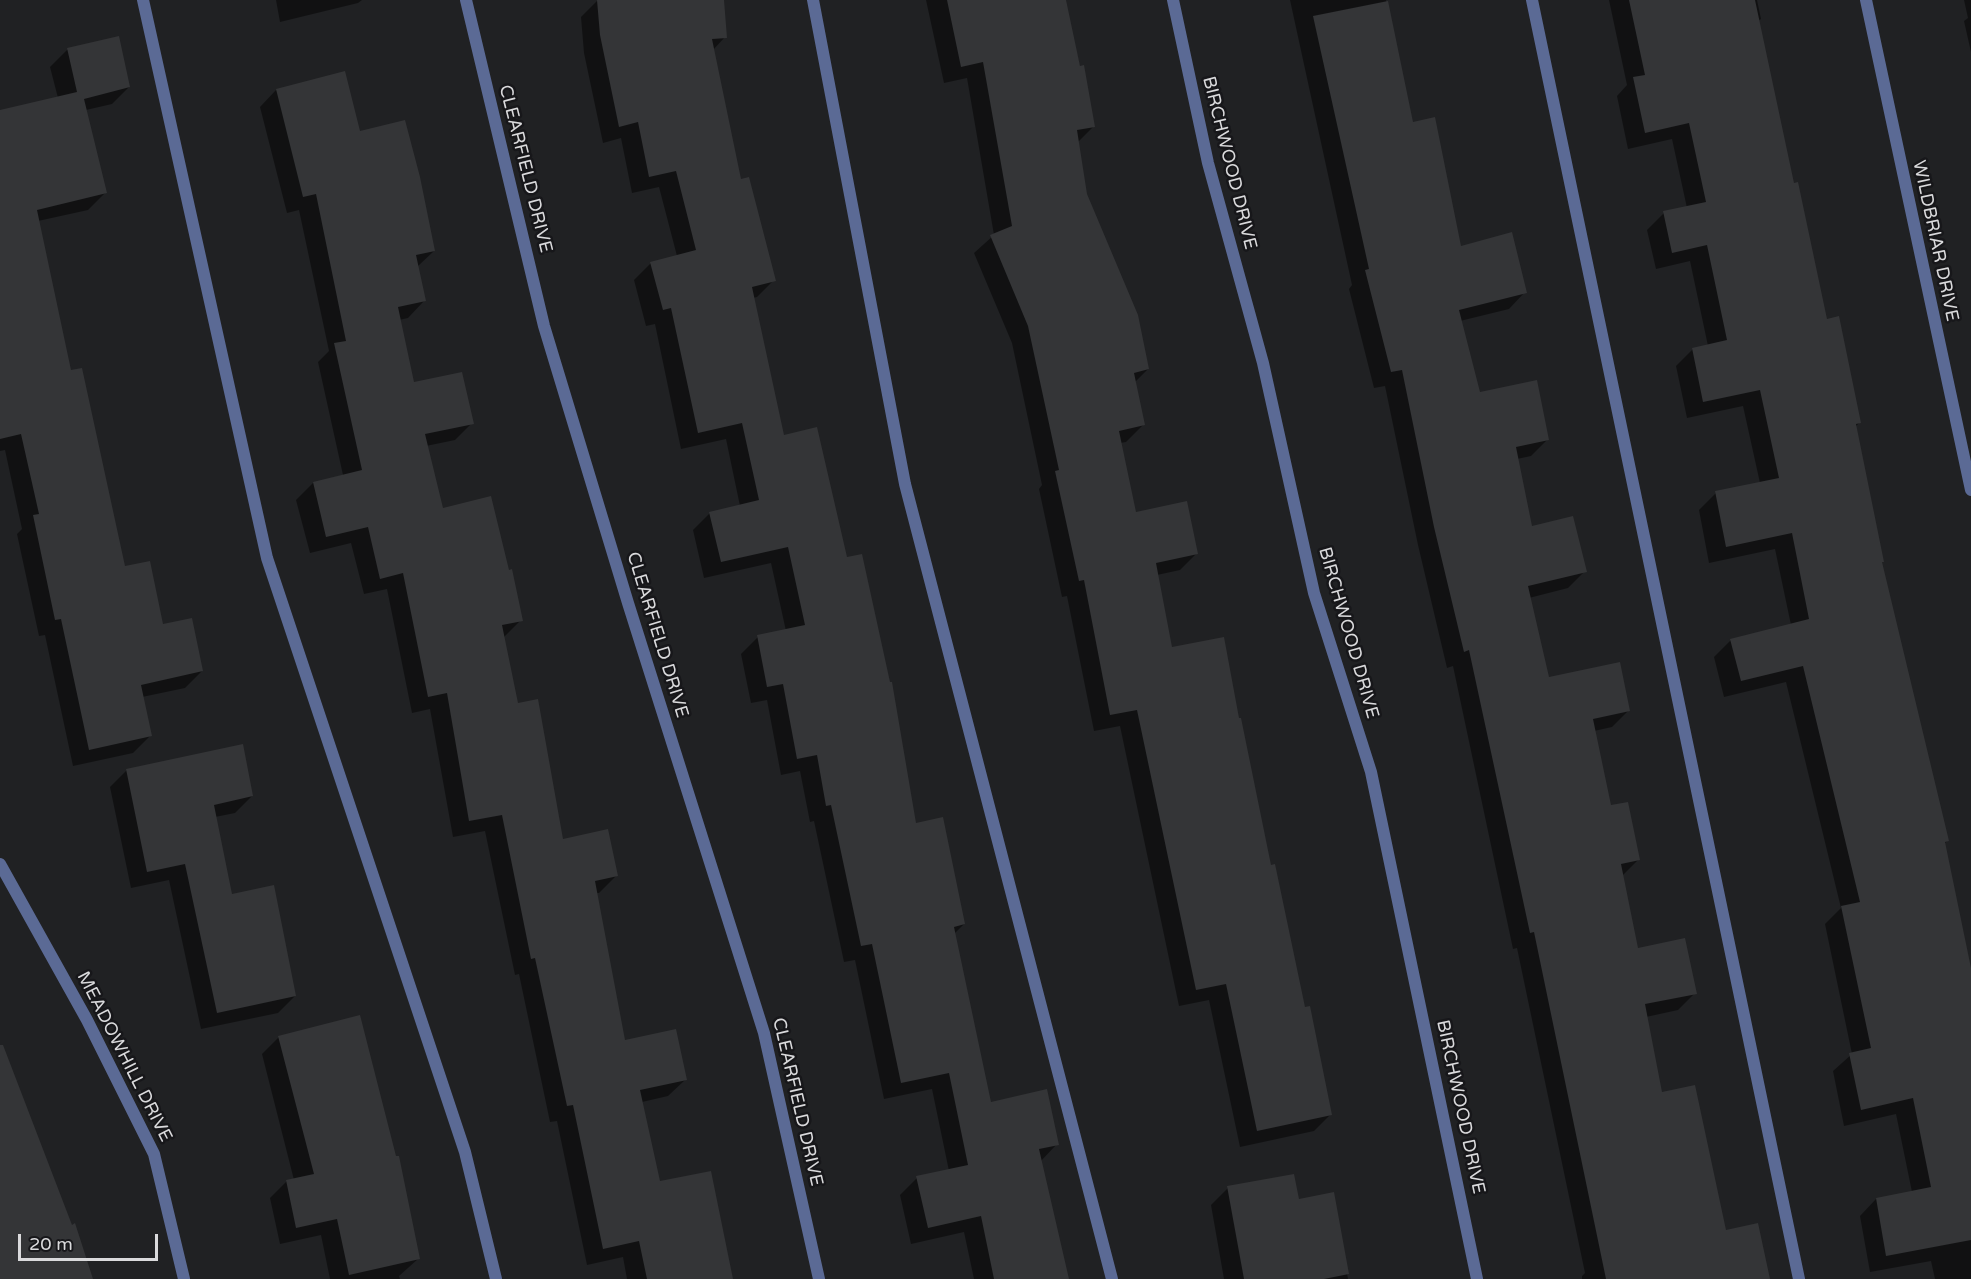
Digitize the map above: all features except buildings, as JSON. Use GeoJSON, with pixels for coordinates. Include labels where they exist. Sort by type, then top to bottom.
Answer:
{"type":"FeatureCollection","features":[{"type":"Feature","properties":{"kind":"street"},"geometry":{"type":"LineString","coordinates":[[143,0],[267,558],[465,1152],[496,1279]]}},
{"type":"Feature","properties":{"kind":"street","name":"CLEARFIELD DRIVE"},"geometry":{"type":"LineString","coordinates":[[466,0],[544,326],[628,603],[764,1033],[819,1279]]}},
{"type":"Feature","properties":{"kind":"street"},"geometry":{"type":"LineString","coordinates":[[813,0],[905,484],[1112,1279]]}},
{"type":"Feature","properties":{"kind":"street","name":"BIRCHWOOD DRIVE"},"geometry":{"type":"LineString","coordinates":[[1173,0],[1208,164],[1263,363],[1314,593],[1371,772],[1477,1279]]}},
{"type":"Feature","properties":{"kind":"street"},"geometry":{"type":"LineString","coordinates":[[1532,0],[1799,1279]]}},
{"type":"Feature","properties":{"kind":"street","name":"WILDBRIAR DRIVE"},"geometry":{"type":"LineString","coordinates":[[1866,0],[1971,489]]}},
{"type":"Feature","properties":{"kind":"street","name":"MEADOWHILL DRIVE"},"geometry":{"type":"LineString","coordinates":[[0,864],[87,1020],[154,1154],[184,1279]]}}]}
